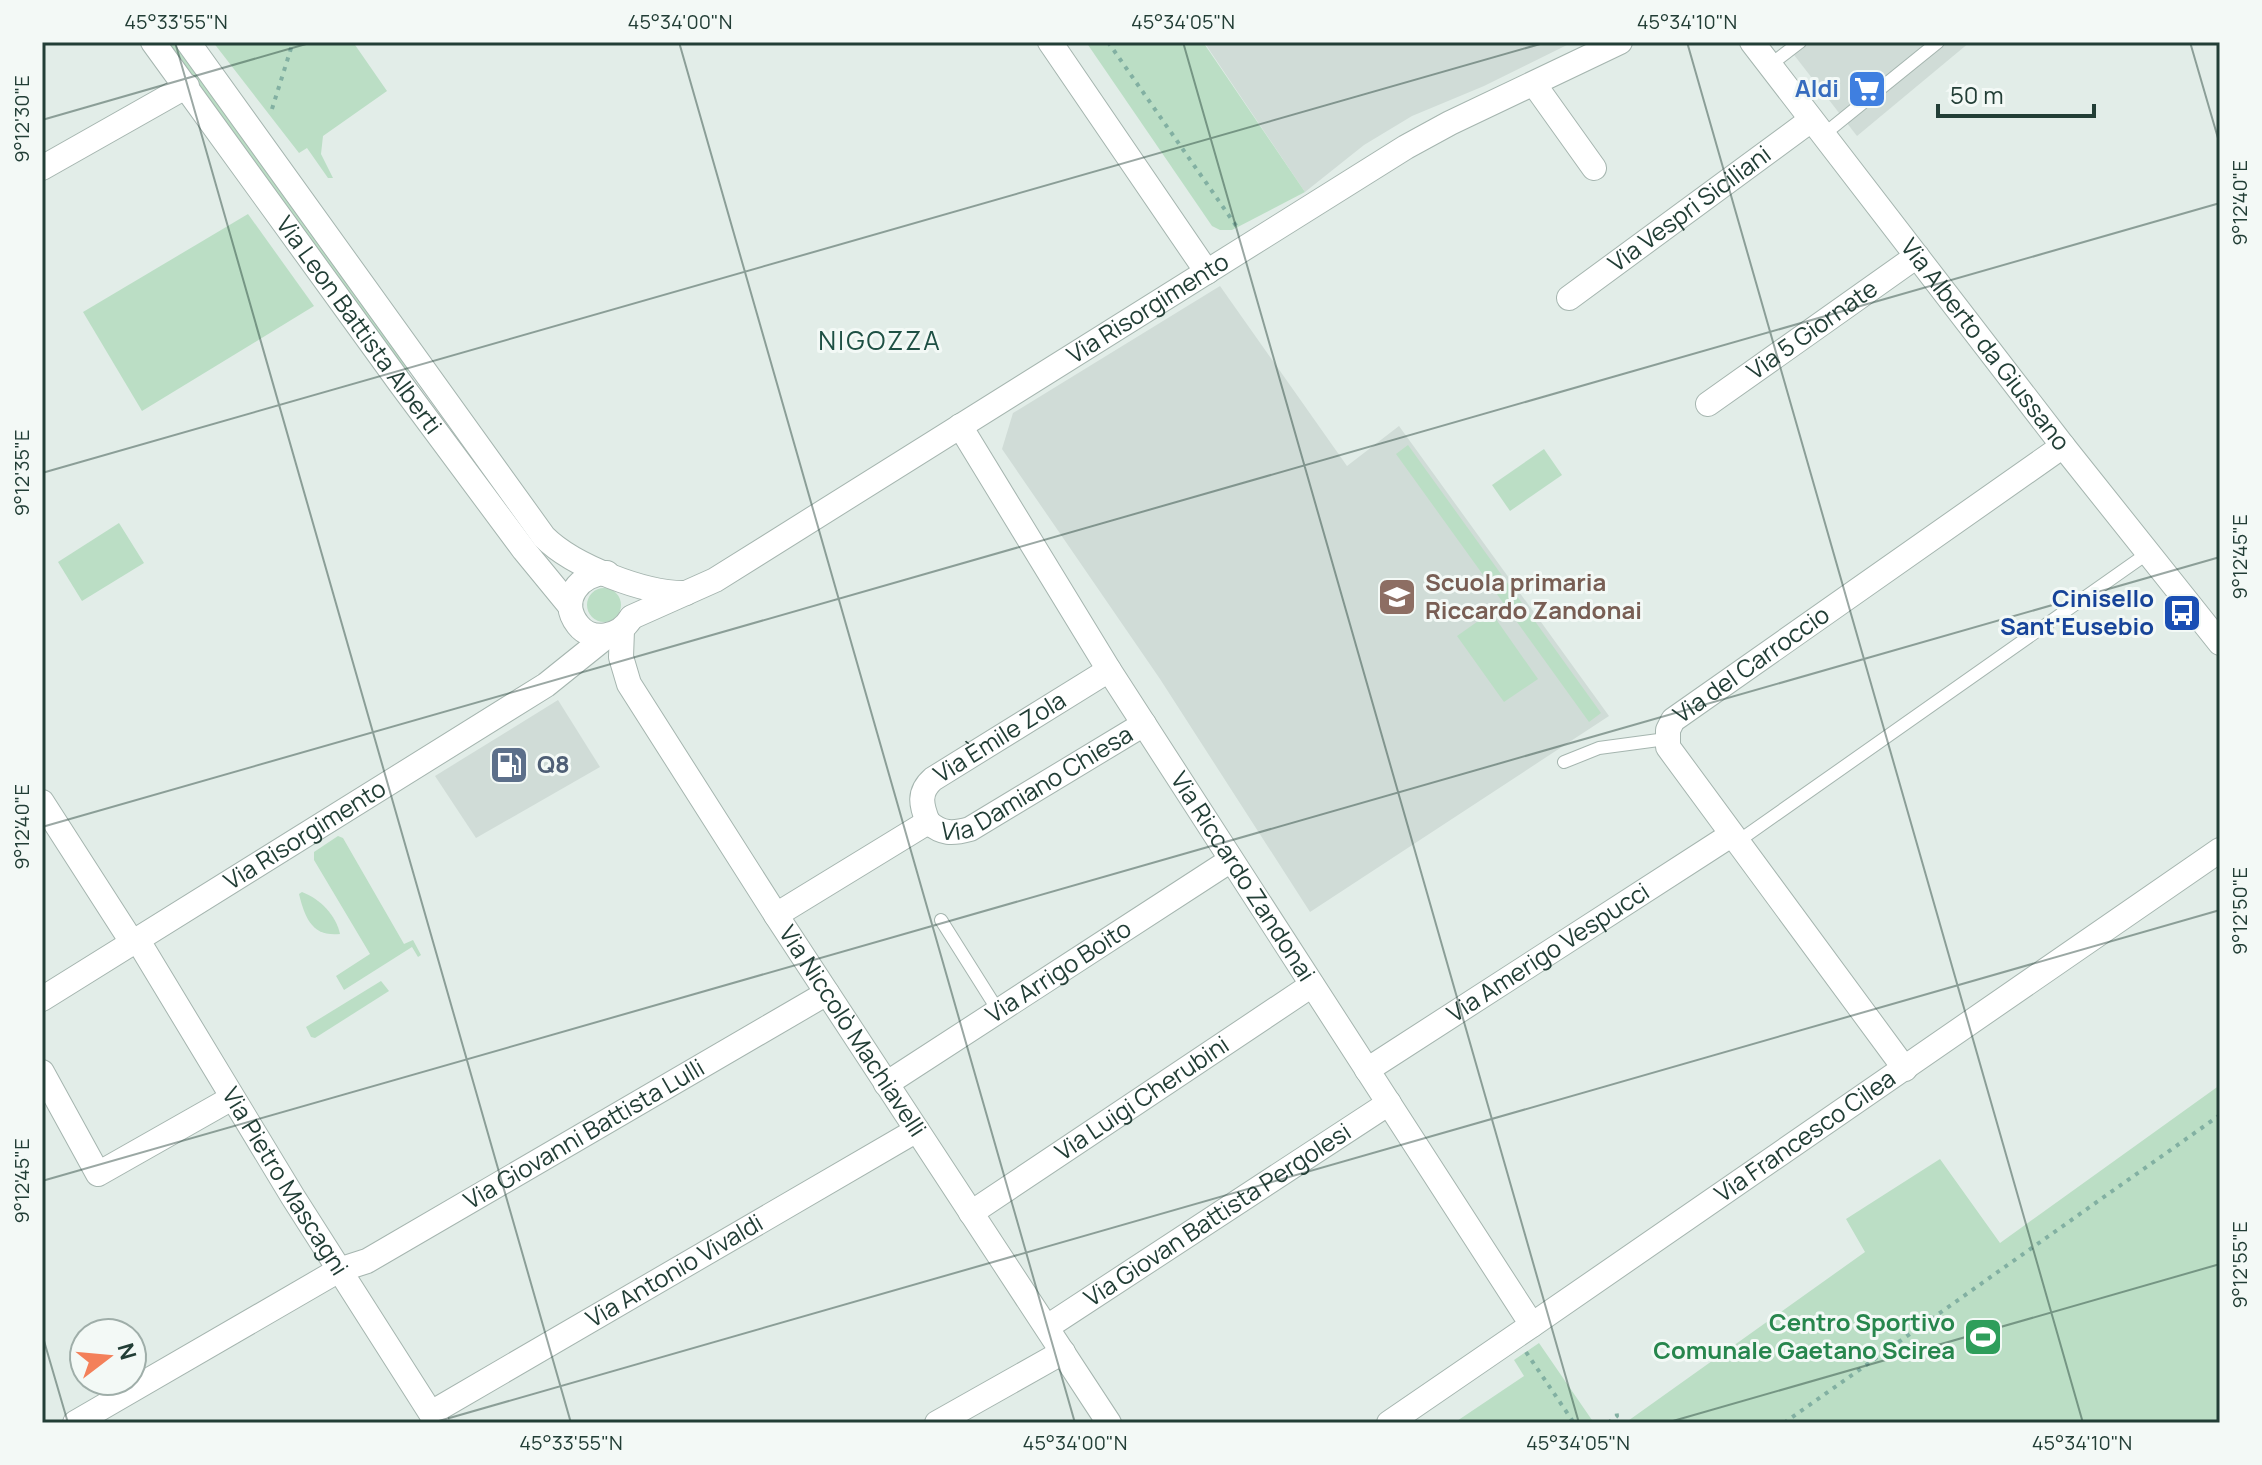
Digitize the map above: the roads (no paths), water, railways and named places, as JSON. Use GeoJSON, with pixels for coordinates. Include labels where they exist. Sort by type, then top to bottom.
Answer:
{"type":"FeatureCollection","features":[{"type":"Feature","properties":{"kind":"street","name":"Via Leon Battista Alberti"},"geometry":{"type":"LineString","coordinates":[[153,42],[409,396],[574,615]]}},
{"type":"Feature","properties":{"kind":"street","name":"Via Leon Battista Alberti"},"geometry":{"type":"LineString","coordinates":[[188,42],[544,537],[565,556],[615,576]]}},
{"type":"Feature","properties":{"kind":"street"},"geometry":{"type":"LineString","coordinates":[[1050,42],[1207,272]]}},
{"type":"Feature","properties":{"kind":"street","name":"Via Risorgimento"},"geometry":{"type":"LineString","coordinates":[[42,999],[546,685],[564,668],[620,628],[715,580],[1406,147],[1620,42]]}},
{"type":"Feature","properties":{"kind":"street","name":"Via Alberto da Giussano"},"geometry":{"type":"LineString","coordinates":[[1752,42],[2063,446],[2220,643]]}},
{"type":"Feature","properties":{"kind":"street"},"geometry":{"type":"LineString","coordinates":[[1534,84],[1594,168]]}},
{"type":"Feature","properties":{"kind":"street"},"geometry":{"type":"LineString","coordinates":[[42,168],[187,86]]}},
{"type":"Feature","properties":{"kind":"street","name":"Via Vespri Siciliani"},"geometry":{"type":"LineString","coordinates":[[1569,298],[1817,127]]}},
{"type":"Feature","properties":{"kind":"street","name":"Via 5 Giornate"},"geometry":{"type":"LineString","coordinates":[[1708,404],[1917,256]]}},
{"type":"Feature","properties":{"kind":"street","name":"Via Riccardo Zandonai"},"geometry":{"type":"LineString","coordinates":[[960,426],[1109,670],[1389,1103],[1524,1331]]}},
{"type":"Feature","properties":{"kind":"street","name":"Via del Carroccio"},"geometry":{"type":"LineString","coordinates":[[1905,1069],[1734,839],[1668,747],[1666,739],[1673,720],[2063,446]]}},
{"type":"Feature","properties":{"kind":"street"},"geometry":{"type":"LineString","coordinates":[[564,668],[574,615],[571,597],[588,576],[615,576],[646,589],[688,593]]}},
{"type":"Feature","properties":{"kind":"street"},"geometry":{"type":"LineString","coordinates":[[574,615],[590,634],[620,628],[634,597],[615,576]]}},
{"type":"Feature","properties":{"kind":"street","name":"Via Niccolò Machiavelli"},"geometry":{"type":"LineString","coordinates":[[620,628],[621,657],[629,684],[776,915],[1109,1423]]}},
{"type":"Feature","properties":{"kind":"street","name":"Via Èmile Zola"},"geometry":{"type":"LineString","coordinates":[[928,822],[922,808],[922,792],[933,779],[1109,670]]}},
{"type":"Feature","properties":{"kind":"street","name":"Via Damiano Chiesa"},"geometry":{"type":"LineString","coordinates":[[928,822],[944,832],[970,829],[1144,724]]}},
{"type":"Feature","properties":{"kind":"street","name":"Via Pietro Mascagni"},"geometry":{"type":"LineString","coordinates":[[42,802],[134,940],[434,1418]]}},
{"type":"Feature","properties":{"kind":"street"},"geometry":{"type":"LineString","coordinates":[[776,915],[928,822]]}},
{"type":"Feature","properties":{"kind":"street","name":"Via Amerigo Vespucci"},"geometry":{"type":"LineString","coordinates":[[1367,1070],[1734,839]]}},
{"type":"Feature","properties":{"kind":"street","name":"Via Francesco Cilea"},"geometry":{"type":"LineString","coordinates":[[1389,1423],[2220,850]]}},
{"type":"Feature","properties":{"kind":"street","name":"Via Arrigo Boito"},"geometry":{"type":"LineString","coordinates":[[886,1084],[1231,860]]}},
{"type":"Feature","properties":{"kind":"street","name":"Via Luigi Cherubini"},"geometry":{"type":"LineString","coordinates":[[971,1213],[1312,985]]}},
{"type":"Feature","properties":{"kind":"street","name":"Via Giovanni Battista Lulli"},"geometry":{"type":"LineString","coordinates":[[75,1423],[339,1270],[367,1261],[827,993]]}},
{"type":"Feature","properties":{"kind":"street"},"geometry":{"type":"LineString","coordinates":[[42,1072],[98,1174],[232,1098]]}},
{"type":"Feature","properties":{"kind":"street","name":"Via Giovan Battista Pergolesi"},"geometry":{"type":"LineString","coordinates":[[1047,1327],[1389,1103]]}},
{"type":"Feature","properties":{"kind":"street","name":"Via Antonio Vivaldi"},"geometry":{"type":"LineString","coordinates":[[434,1418],[917,1130]]}},
{"type":"Feature","properties":{"kind":"street"},"geometry":{"type":"LineString","coordinates":[[937,1423],[1063,1352]]}},
{"type":"Feature","properties":{"kind":"lane"},"geometry":{"type":"LineString","coordinates":[[1770,65],[1800,42]]}},
{"type":"Feature","properties":{"kind":"lane"},"geometry":{"type":"LineString","coordinates":[[1817,127],[1938,42]]}},
{"type":"Feature","properties":{"kind":"lane"},"geometry":{"type":"LineString","coordinates":[[1734,839],[2148,553]]}},
{"type":"Feature","properties":{"kind":"lane"},"geometry":{"type":"LineString","coordinates":[[1564,762],[1599,748],[1666,739]]}},
{"type":"Feature","properties":{"kind":"lane"},"geometry":{"type":"LineString","coordinates":[[941,920],[999,1012]]}},
{"type":"Feature","properties":{"kind":"place","name":"Aldi"},"geometry":{"type":"Point","coordinates":[1867,89]}},
{"type":"Feature","properties":{"kind":"place","name":"Scuola primaria Riccardo Zandonai"},"geometry":{"type":"Point","coordinates":[1397,597]}},
{"type":"Feature","properties":{"kind":"place","name":"Cinisello Sant'Eusebio"},"geometry":{"type":"Point","coordinates":[2182,613]}},
{"type":"Feature","properties":{"kind":"place","name":"Q8"},"geometry":{"type":"Point","coordinates":[509,765]}},
{"type":"Feature","properties":{"kind":"place","name":"Centro Sportivo Comunale Gaetano Scirea"},"geometry":{"type":"Point","coordinates":[1983,1337]}},
{"type":"Feature","properties":{"kind":"district","name":"NIGOZZA"},"geometry":{"type":"Point","coordinates":[880,341]}}]}
